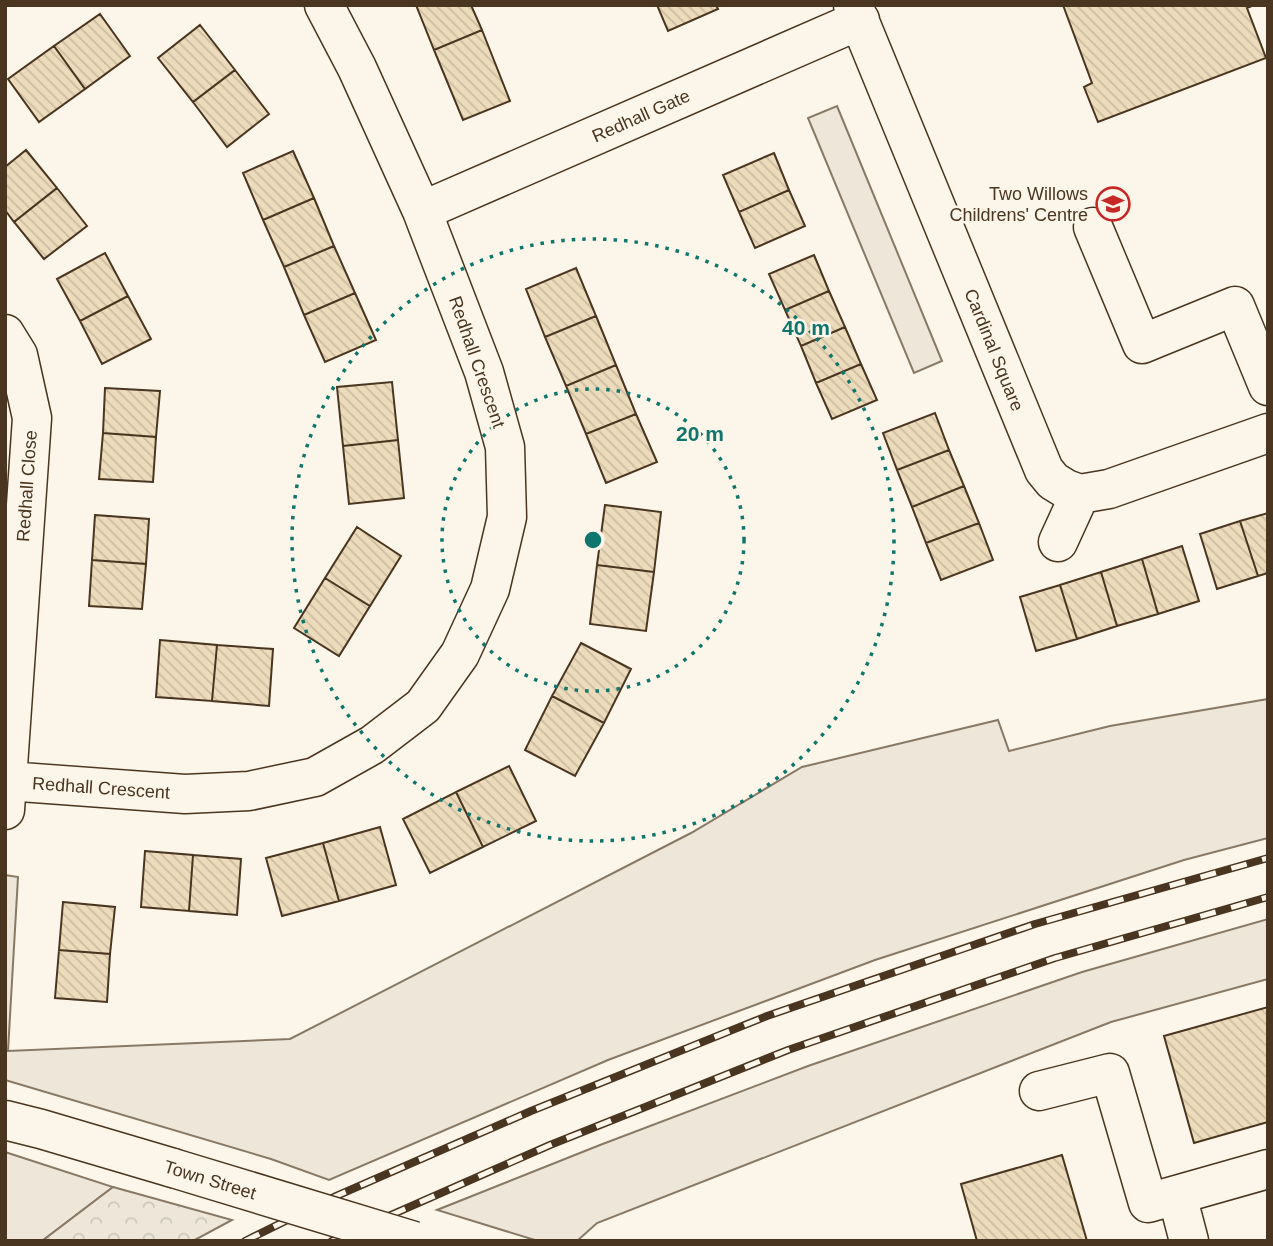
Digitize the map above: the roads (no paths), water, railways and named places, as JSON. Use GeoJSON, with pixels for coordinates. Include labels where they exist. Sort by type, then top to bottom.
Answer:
{"type":"FeatureCollection","features":[{"type":"Feature","properties":{"kind":"street","name":"Redhall Crescent"},"geometry":{"type":"LineString","coordinates":[[6,795],[249,791],[315,777],[372,746],[423,706],[460,654],[490,589],[506,517],[505,447],[488,384],[422,211],[357,68],[324,5]]}},
{"type":"Feature","properties":{"kind":"street","name":"Redhall Gate"},"geometry":{"type":"LineString","coordinates":[[422,211],[856,13]]}},
{"type":"Feature","properties":{"kind":"street","name":"Cardinal Square"},"geometry":{"type":"LineString","coordinates":[[856,13],[1044,470],[1053,481],[1080,494]]}},
{"type":"Feature","properties":{"kind":"street"},"geometry":{"type":"LineString","coordinates":[[1093,228],[1142,344],[1235,306],[1268,386]]}},
{"type":"Feature","properties":{"kind":"street","name":"Redhall Close"},"geometry":{"type":"LineString","coordinates":[[5,334],[18,355],[32,418],[6,795]]}},
{"type":"Feature","properties":{"kind":"street"},"geometry":{"type":"LineString","coordinates":[[1058,542],[1080,494],[1108,488],[1268,433]]}},
{"type":"Feature","properties":{"kind":"street"},"geometry":{"type":"LineString","coordinates":[[1039,1091],[1110,1073],[1147,1203],[1268,1170]]}},
{"type":"Feature","properties":{"kind":"street","name":"Town Street"},"geometry":{"type":"LineString","coordinates":[[5,1120],[414,1241]]}},
{"type":"Feature","properties":{"kind":"street"},"geometry":{"type":"LineString","coordinates":[[1177,1195],[1189,1241]]}},
{"type":"Feature","properties":{"kind":"railway"},"geometry":{"type":"LineString","coordinates":[[245,1241],[334,1197],[531,1111],[767,1016],[1035,924],[1268,858]]}},
{"type":"Feature","properties":{"kind":"railway"},"geometry":{"type":"LineString","coordinates":[[332,1241],[550,1145],[788,1050],[1055,958],[1268,897]]}},
{"type":"Feature","properties":{"kind":"place","name":"Two Willows Childrens' Centre"},"geometry":{"type":"Point","coordinates":[1113,204]}}]}
